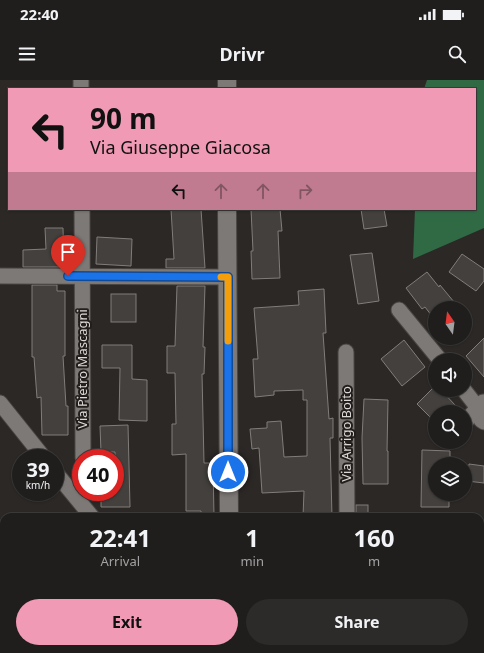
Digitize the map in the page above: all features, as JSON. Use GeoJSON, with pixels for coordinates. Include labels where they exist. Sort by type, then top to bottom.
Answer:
{"type":"FeatureCollection","features":[{"type":"Feature","properties":{"kind":"street","name":"Via Pietro Mascagni"},"geometry":{"type":"LineString","coordinates":[[82,210],[83,449]]}},
{"type":"Feature","properties":{"kind":"street"},"geometry":{"type":"LineString","coordinates":[[227,210],[229,513]]}},
{"type":"Feature","properties":{"kind":"street"},"geometry":{"type":"LineString","coordinates":[[0,276],[228,277]]}},
{"type":"Feature","properties":{"kind":"street"},"geometry":{"type":"LineString","coordinates":[[399,310],[434,353]]}},
{"type":"Feature","properties":{"kind":"street","name":"Via Arrigo Boito"},"geometry":{"type":"LineString","coordinates":[[346,352],[347,513]]}},
{"type":"Feature","properties":{"kind":"street"},"geometry":{"type":"LineString","coordinates":[[472,397],[481,404]]}},
{"type":"Feature","properties":{"kind":"street"},"geometry":{"type":"LineString","coordinates":[[0,403],[37,449]]}},
{"type":"Feature","properties":{"kind":"street"},"geometry":{"type":"LineString","coordinates":[[481,404],[481,420],[484,422]]}},
{"type":"Feature","properties":{"kind":"street"},"geometry":{"type":"LineString","coordinates":[[472,414],[481,404]]}},
{"type":"Feature","properties":{"kind":"street"},"geometry":{"type":"LineString","coordinates":[[64,483],[87,512]]}},
{"type":"Feature","properties":{"kind":"street"},"geometry":{"type":"LineString","coordinates":[[85,501],[87,512]]}},
{"type":"Feature","properties":{"kind":"green space"},"geometry":{"type":"Polygon","coordinates":[[[427,80],[484,80],[484,228],[413,259],[415,210],[476,210],[476,88],[424,88],[427,80]]]}},
{"type":"Feature","properties":{"kind":"building"},"geometry":{"type":"Polygon","coordinates":[[[171,210],[201,210],[205,268],[166,268],[166,259],[174,259],[171,210]]]}},
{"type":"Feature","properties":{"kind":"building"},"geometry":{"type":"Polygon","coordinates":[[[251,210],[280,210],[282,231],[278,231],[280,278],[252,279],[251,251],[253,251],[251,210]]]}},
{"type":"Feature","properties":{"kind":"building"},"geometry":{"type":"Polygon","coordinates":[[[361,210],[384,210],[387,226],[364,229],[361,210]]]}},
{"type":"Feature","properties":{"kind":"building"},"geometry":{"type":"Polygon","coordinates":[[[45,228],[63,228],[64,267],[23,267],[23,250],[46,249],[45,228]]]}},
{"type":"Feature","properties":{"kind":"building"},"geometry":{"type":"Polygon","coordinates":[[[97,237],[132,239],[131,266],[96,264],[97,237]]]}},
{"type":"Feature","properties":{"kind":"building"},"geometry":{"type":"Polygon","coordinates":[[[372,253],[379,301],[358,304],[350,255],[372,253]]]}},
{"type":"Feature","properties":{"kind":"building"},"geometry":{"type":"Polygon","coordinates":[[[462,254],[484,269],[484,281],[476,291],[449,272],[462,254]]]}},
{"type":"Feature","properties":{"kind":"building"},"geometry":{"type":"Polygon","coordinates":[[[427,272],[453,301],[428,301],[428,311],[425,307],[422,309],[406,288],[427,272]]]}},
{"type":"Feature","properties":{"kind":"building"},"geometry":{"type":"Polygon","coordinates":[[[32,285],[57,285],[57,291],[65,291],[65,356],[63,356],[66,406],[68,406],[68,435],[42,435],[41,397],[37,398],[34,357],[32,357],[32,285]]]}},
{"type":"Feature","properties":{"kind":"building"},"geometry":{"type":"Polygon","coordinates":[[[177,286],[205,286],[203,347],[205,347],[204,374],[202,374],[204,463],[213,463],[214,513],[186,511],[186,454],[172,455],[172,424],[176,424],[175,373],[167,373],[167,346],[175,346],[177,286]]]}},
{"type":"Feature","properties":{"kind":"building"},"geometry":{"type":"Polygon","coordinates":[[[324,289],[326,333],[323,333],[329,419],[333,418],[333,438],[330,438],[332,513],[303,513],[304,491],[262,493],[259,448],[252,449],[250,429],[267,428],[267,422],[281,421],[284,457],[307,456],[307,400],[303,400],[303,390],[274,391],[274,395],[255,397],[253,359],[258,359],[254,308],[299,305],[298,291],[324,289]]]}},
{"type":"Feature","properties":{"kind":"building"},"geometry":{"type":"Polygon","coordinates":[[[111,294],[136,294],[136,322],[111,322],[111,294]]]}},
{"type":"Feature","properties":{"kind":"building"},"geometry":{"type":"Polygon","coordinates":[[[484,338],[484,377],[472,363],[472,353],[469,353],[484,338]]]}},
{"type":"Feature","properties":{"kind":"building"},"geometry":{"type":"Polygon","coordinates":[[[404,340],[425,367],[402,386],[381,359],[404,340]]]}},
{"type":"Feature","properties":{"kind":"building"},"geometry":{"type":"Polygon","coordinates":[[[102,345],[132,345],[132,379],[147,380],[147,421],[119,420],[120,368],[102,368],[102,345]]]}},
{"type":"Feature","properties":{"kind":"building"},"geometry":{"type":"Polygon","coordinates":[[[428,393],[428,397],[448,397],[455,405],[428,405],[428,415],[417,404],[428,393]]]}},
{"type":"Feature","properties":{"kind":"building"},"geometry":{"type":"Polygon","coordinates":[[[364,399],[388,400],[388,484],[363,484],[362,438],[364,399]]]}},
{"type":"Feature","properties":{"kind":"building"},"geometry":{"type":"Polygon","coordinates":[[[128,425],[130,507],[101,507],[101,501],[124,501],[124,449],[101,449],[100,426],[128,425]]]}},
{"type":"Feature","properties":{"kind":"building"},"geometry":{"type":"Polygon","coordinates":[[[422,450],[450,451],[450,457],[428,457],[428,501],[449,501],[449,507],[421,507],[422,450]]]}},
{"type":"Feature","properties":{"kind":"building"},"geometry":{"type":"Polygon","coordinates":[[[472,464],[484,466],[484,483],[472,482],[472,464]]]}},
{"type":"Feature","properties":{"kind":"building"},"geometry":{"type":"Polygon","coordinates":[[[356,505],[368,505],[368,513],[356,513],[356,505]]]}},
{"type":"Feature","properties":{"kind":"slow traffic"},"geometry":{"type":"LineString","coordinates":[[221,277],[228,277],[228,341]]}},
{"type":"Feature","properties":{"kind":"route"},"geometry":{"type":"LineString","coordinates":[[68,276],[228,277],[228,472]]}}]}
